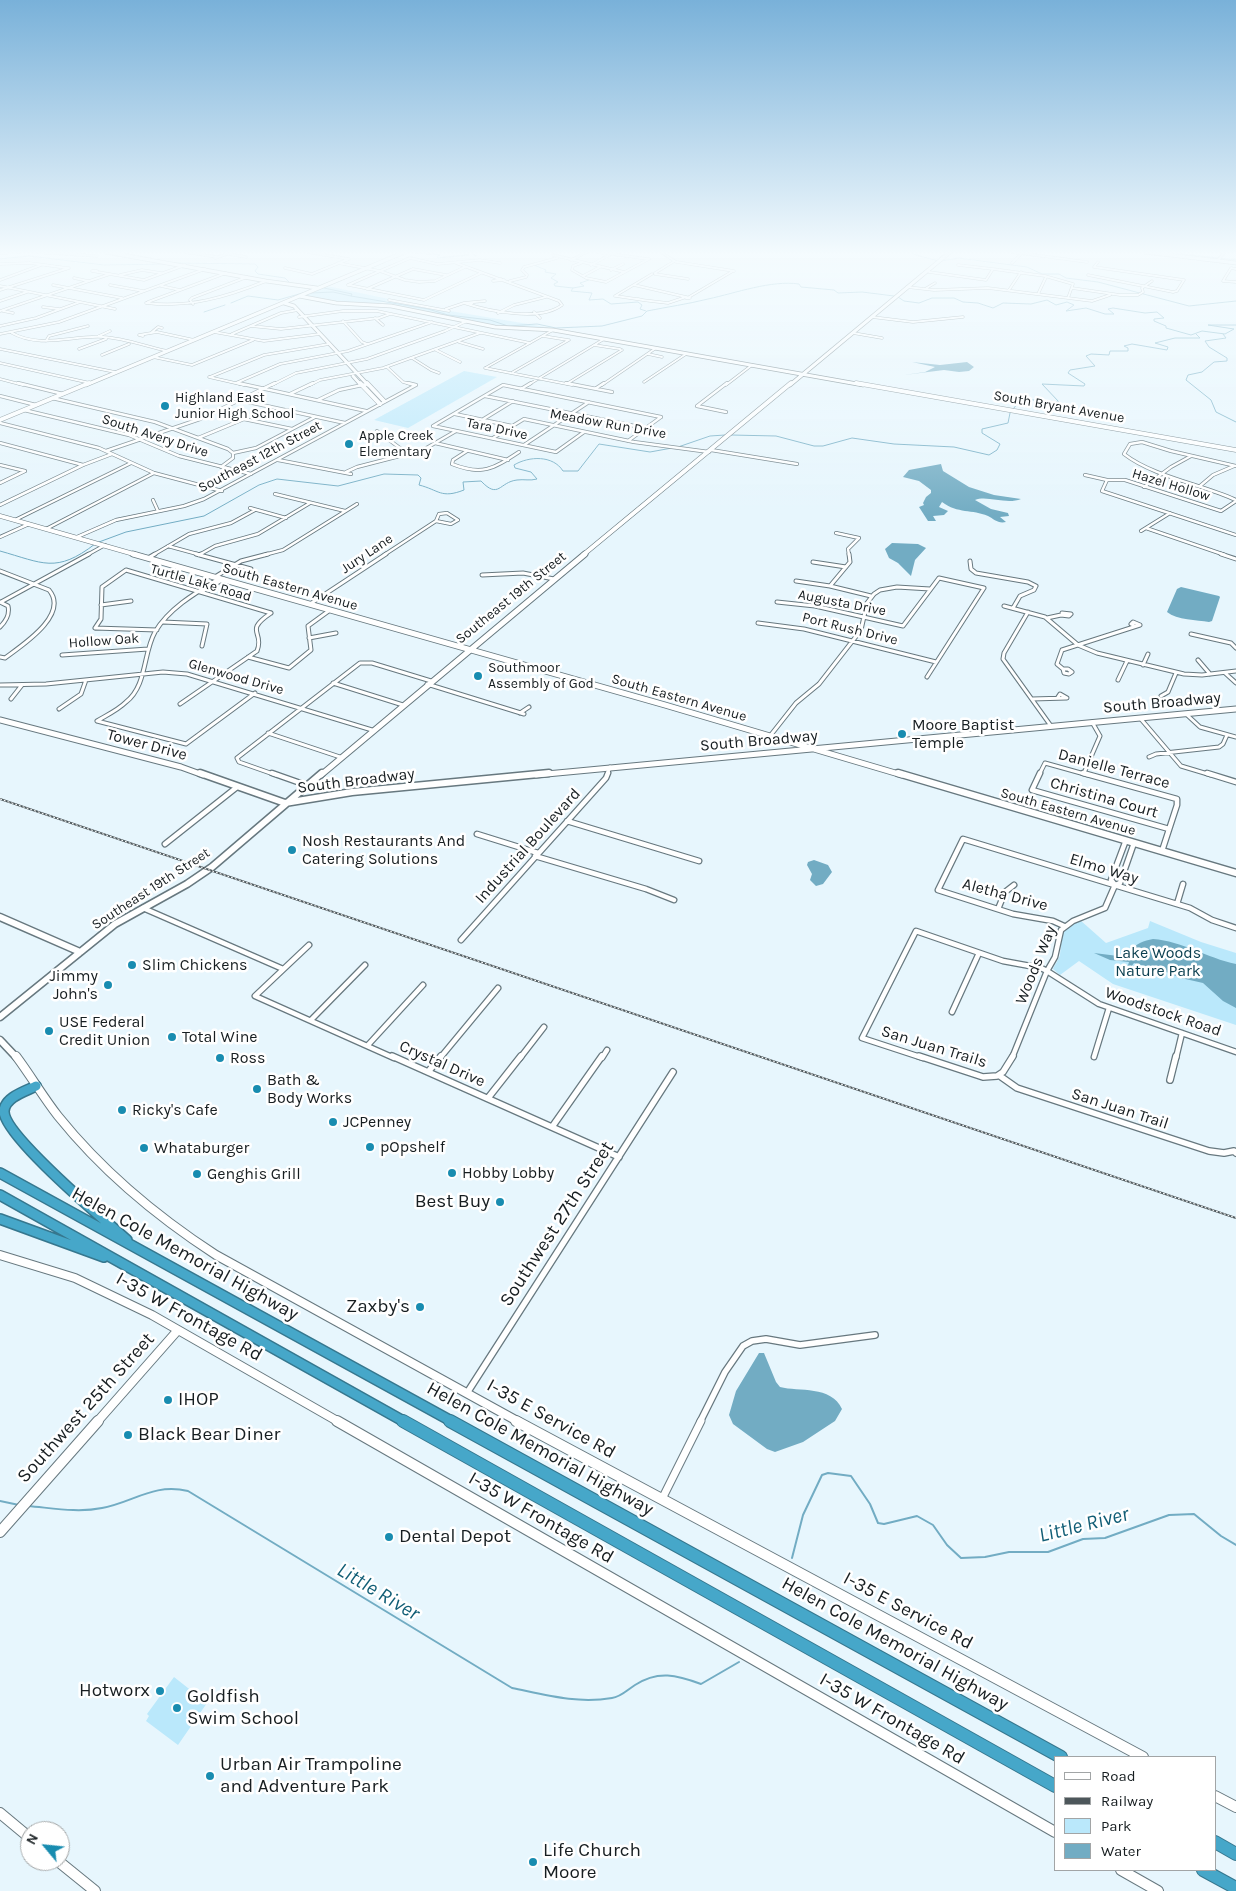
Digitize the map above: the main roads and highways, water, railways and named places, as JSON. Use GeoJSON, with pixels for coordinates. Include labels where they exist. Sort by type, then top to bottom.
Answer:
{"type":"FeatureCollection","features":[{"type":"Feature","properties":{"kind":"highway"},"geometry":{"type":"LineString","coordinates":[[36,1086],[8,1102],[4,1112],[8,1122],[37,1159],[58,1180],[136,1248]]}},
{"type":"Feature","properties":{"kind":"highway","name":"Helen Cole Memorial Highway"},"geometry":{"type":"LineString","coordinates":[[0,1173],[1060,1756]]}},
{"type":"Feature","properties":{"kind":"highway"},"geometry":{"type":"LineString","coordinates":[[0,1195],[1054,1785]]}},
{"type":"Feature","properties":{"kind":"highway"},"geometry":{"type":"LineString","coordinates":[[0,1219],[122,1263]]}},
{"type":"Feature","properties":{"kind":"highway"},"geometry":{"type":"LineString","coordinates":[[1216,1843],[1236,1854]]}},
{"type":"Feature","properties":{"kind":"highway"},"geometry":{"type":"LineString","coordinates":[[1205,1871],[1236,1888]]}},
{"type":"Feature","properties":{"kind":"water"},"geometry":{"type":"Polygon","coordinates":[[[912,362],[940,365],[967,362],[974,367],[969,371],[944,370],[904,375],[925,372],[935,367],[912,362]]]}},
{"type":"Feature","properties":{"kind":"water"},"geometry":{"type":"Polygon","coordinates":[[[941,464],[943,471],[969,487],[994,495],[1021,499],[1015,501],[975,500],[991,509],[1008,513],[1009,516],[1000,517],[1006,522],[998,522],[982,514],[959,510],[942,502],[939,507],[948,511],[944,515],[933,516],[936,521],[928,521],[919,507],[924,505],[923,503],[931,493],[931,490],[919,481],[903,477],[909,470],[941,464]]]}},
{"type":"Feature","properties":{"kind":"water"},"geometry":{"type":"Polygon","coordinates":[[[892,543],[918,544],[926,548],[915,560],[911,576],[898,563],[889,558],[885,549],[892,543]]]}},
{"type":"Feature","properties":{"kind":"water"},"geometry":{"type":"Polygon","coordinates":[[[1181,587],[1220,597],[1212,621],[1182,618],[1167,612],[1177,589],[1181,587]]]}},
{"type":"Feature","properties":{"kind":"water"},"geometry":{"type":"Polygon","coordinates":[[[814,860],[828,865],[832,872],[823,884],[816,886],[810,880],[812,874],[807,865],[808,862],[814,860]]]}},
{"type":"Feature","properties":{"kind":"water"},"geometry":{"type":"Polygon","coordinates":[[[1153,939],[1184,946],[1236,964],[1236,1008],[1223,1001],[1203,983],[1181,978],[1164,971],[1159,973],[1157,970],[1134,963],[1125,975],[1129,962],[1110,960],[1094,953],[1134,958],[1137,955],[1131,951],[1135,946],[1153,939]]]}},
{"type":"Feature","properties":{"kind":"water"},"geometry":{"type":"Polygon","coordinates":[[[759,1353],[764,1353],[780,1387],[823,1393],[837,1401],[842,1409],[835,1421],[803,1442],[775,1452],[767,1449],[733,1424],[729,1415],[736,1391],[759,1353]]]}},
{"type":"Feature","properties":{"kind":"waterway"},"geometry":{"type":"LineString","coordinates":[[731,435],[776,436],[814,446],[823,446],[852,438],[894,444],[954,447],[989,455],[997,450],[1000,444],[982,433],[982,429],[1008,423],[1010,413],[1021,399],[1059,402],[1042,384],[1084,386],[1085,384],[1068,373],[1070,370],[1095,366],[1086,356],[1091,354],[1109,355],[1110,351],[1128,351],[1128,348],[1124,346],[1132,344],[1167,350],[1168,347],[1155,343],[1166,340]]}},
{"type":"Feature","properties":{"kind":"waterway"},"geometry":{"type":"LineString","coordinates":[[1210,340],[1205,341],[1209,347],[1227,358],[1227,361],[1214,362],[1202,372],[1188,375],[1186,380],[1211,400],[1216,412],[1236,422]]}},
{"type":"Feature","properties":{"kind":"waterway"},"geometry":{"type":"LineString","coordinates":[[678,447],[710,436],[725,435]]}},
{"type":"Feature","properties":{"kind":"waterway"},"geometry":{"type":"LineString","coordinates":[[99,542],[126,532],[204,516],[259,485],[277,479],[338,486],[384,474],[418,475],[421,478],[419,485],[440,493],[450,494],[464,490],[463,482],[481,481],[496,490],[511,481],[537,479],[531,472],[515,468],[514,465],[527,460],[547,460],[559,466],[563,471],[578,471],[599,444],[650,452],[672,448]]}},
{"type":"Feature","properties":{"kind":"waterway"},"geometry":{"type":"LineString","coordinates":[[0,551],[39,562],[59,563],[70,559],[95,544]]}},
{"type":"Feature","properties":{"kind":"waterway","name":"Little River"},"geometry":{"type":"LineString","coordinates":[[792,1558],[803,1515],[822,1475],[828,1473],[851,1476],[870,1504],[878,1523],[884,1524],[917,1516],[933,1525],[947,1545],[961,1558],[985,1557],[1009,1552],[1048,1552],[1083,1539],[1105,1538],[1169,1515],[1194,1514],[1221,1536],[1236,1545]]}},
{"type":"Feature","properties":{"kind":"waterway","name":"Little River"},"geometry":{"type":"LineString","coordinates":[[28,1506],[84,1510],[102,1508],[164,1489],[188,1491],[512,1688],[562,1698],[599,1700],[618,1696],[643,1680],[652,1677],[676,1676],[701,1684],[739,1662]]}},
{"type":"Feature","properties":{"kind":"waterway","name":"Little River"},"geometry":{"type":"LineString","coordinates":[[0,1501],[19,1505]]}},
{"type":"Feature","properties":{"kind":"railway"},"geometry":{"type":"LineString","coordinates":[[0,799],[1236,1218]]}},
{"type":"Feature","properties":{"kind":"place","name":"Highland East Junior High School"},"geometry":{"type":"Point","coordinates":[165,406]}},
{"type":"Feature","properties":{"kind":"place","name":"Apple Creek Elementary"},"geometry":{"type":"Point","coordinates":[349,444]}},
{"type":"Feature","properties":{"kind":"place","name":"Southmoor Assembly of God"},"geometry":{"type":"Point","coordinates":[478,676]}},
{"type":"Feature","properties":{"kind":"place","name":"Moore Baptist Temple"},"geometry":{"type":"Point","coordinates":[902,734]}},
{"type":"Feature","properties":{"kind":"place","name":"Nosh Restaurants And Catering Solutions"},"geometry":{"type":"Point","coordinates":[292,850]}},
{"type":"Feature","properties":{"kind":"place","name":"Slim Chickens"},"geometry":{"type":"Point","coordinates":[132,965]}},
{"type":"Feature","properties":{"kind":"place","name":"Jimmy John's"},"geometry":{"type":"Point","coordinates":[108,985]}},
{"type":"Feature","properties":{"kind":"place","name":"USE Federal Credit Union"},"geometry":{"type":"Point","coordinates":[49,1031]}},
{"type":"Feature","properties":{"kind":"place","name":"Total Wine"},"geometry":{"type":"Point","coordinates":[172,1037]}},
{"type":"Feature","properties":{"kind":"place","name":"Ross"},"geometry":{"type":"Point","coordinates":[220,1058]}},
{"type":"Feature","properties":{"kind":"place","name":"Bath & Body Works"},"geometry":{"type":"Point","coordinates":[257,1089]}},
{"type":"Feature","properties":{"kind":"place","name":"Ricky's Cafe"},"geometry":{"type":"Point","coordinates":[122,1110]}},
{"type":"Feature","properties":{"kind":"place","name":"JCPenney"},"geometry":{"type":"Point","coordinates":[333,1122]}},
{"type":"Feature","properties":{"kind":"place","name":"pOpshelf"},"geometry":{"type":"Point","coordinates":[370,1147]}},
{"type":"Feature","properties":{"kind":"place","name":"Whataburger"},"geometry":{"type":"Point","coordinates":[144,1148]}},
{"type":"Feature","properties":{"kind":"place","name":"Hobby Lobby"},"geometry":{"type":"Point","coordinates":[452,1173]}},
{"type":"Feature","properties":{"kind":"place","name":"Genghis Grill"},"geometry":{"type":"Point","coordinates":[197,1174]}},
{"type":"Feature","properties":{"kind":"place","name":"Best Buy"},"geometry":{"type":"Point","coordinates":[500,1202]}},
{"type":"Feature","properties":{"kind":"place","name":"Zaxby's"},"geometry":{"type":"Point","coordinates":[420,1307]}},
{"type":"Feature","properties":{"kind":"place","name":"IHOP"},"geometry":{"type":"Point","coordinates":[168,1400]}},
{"type":"Feature","properties":{"kind":"place","name":"Black Bear Diner"},"geometry":{"type":"Point","coordinates":[128,1435]}},
{"type":"Feature","properties":{"kind":"place","name":"Dental Depot"},"geometry":{"type":"Point","coordinates":[389,1537]}},
{"type":"Feature","properties":{"kind":"place","name":"Hotworx"},"geometry":{"type":"Point","coordinates":[160,1691]}},
{"type":"Feature","properties":{"kind":"place","name":"Goldfish Swim School"},"geometry":{"type":"Point","coordinates":[177,1708]}},
{"type":"Feature","properties":{"kind":"place","name":"Urban Air Trampoline and Adventure Park"},"geometry":{"type":"Point","coordinates":[210,1776]}},
{"type":"Feature","properties":{"kind":"place","name":"Life Church Moore"},"geometry":{"type":"Point","coordinates":[533,1862]}},
{"type":"Feature","properties":{"kind":"park label","name":"Lake Woods Nature Park"},"geometry":{"type":"Point","coordinates":[1158,962]}}]}
